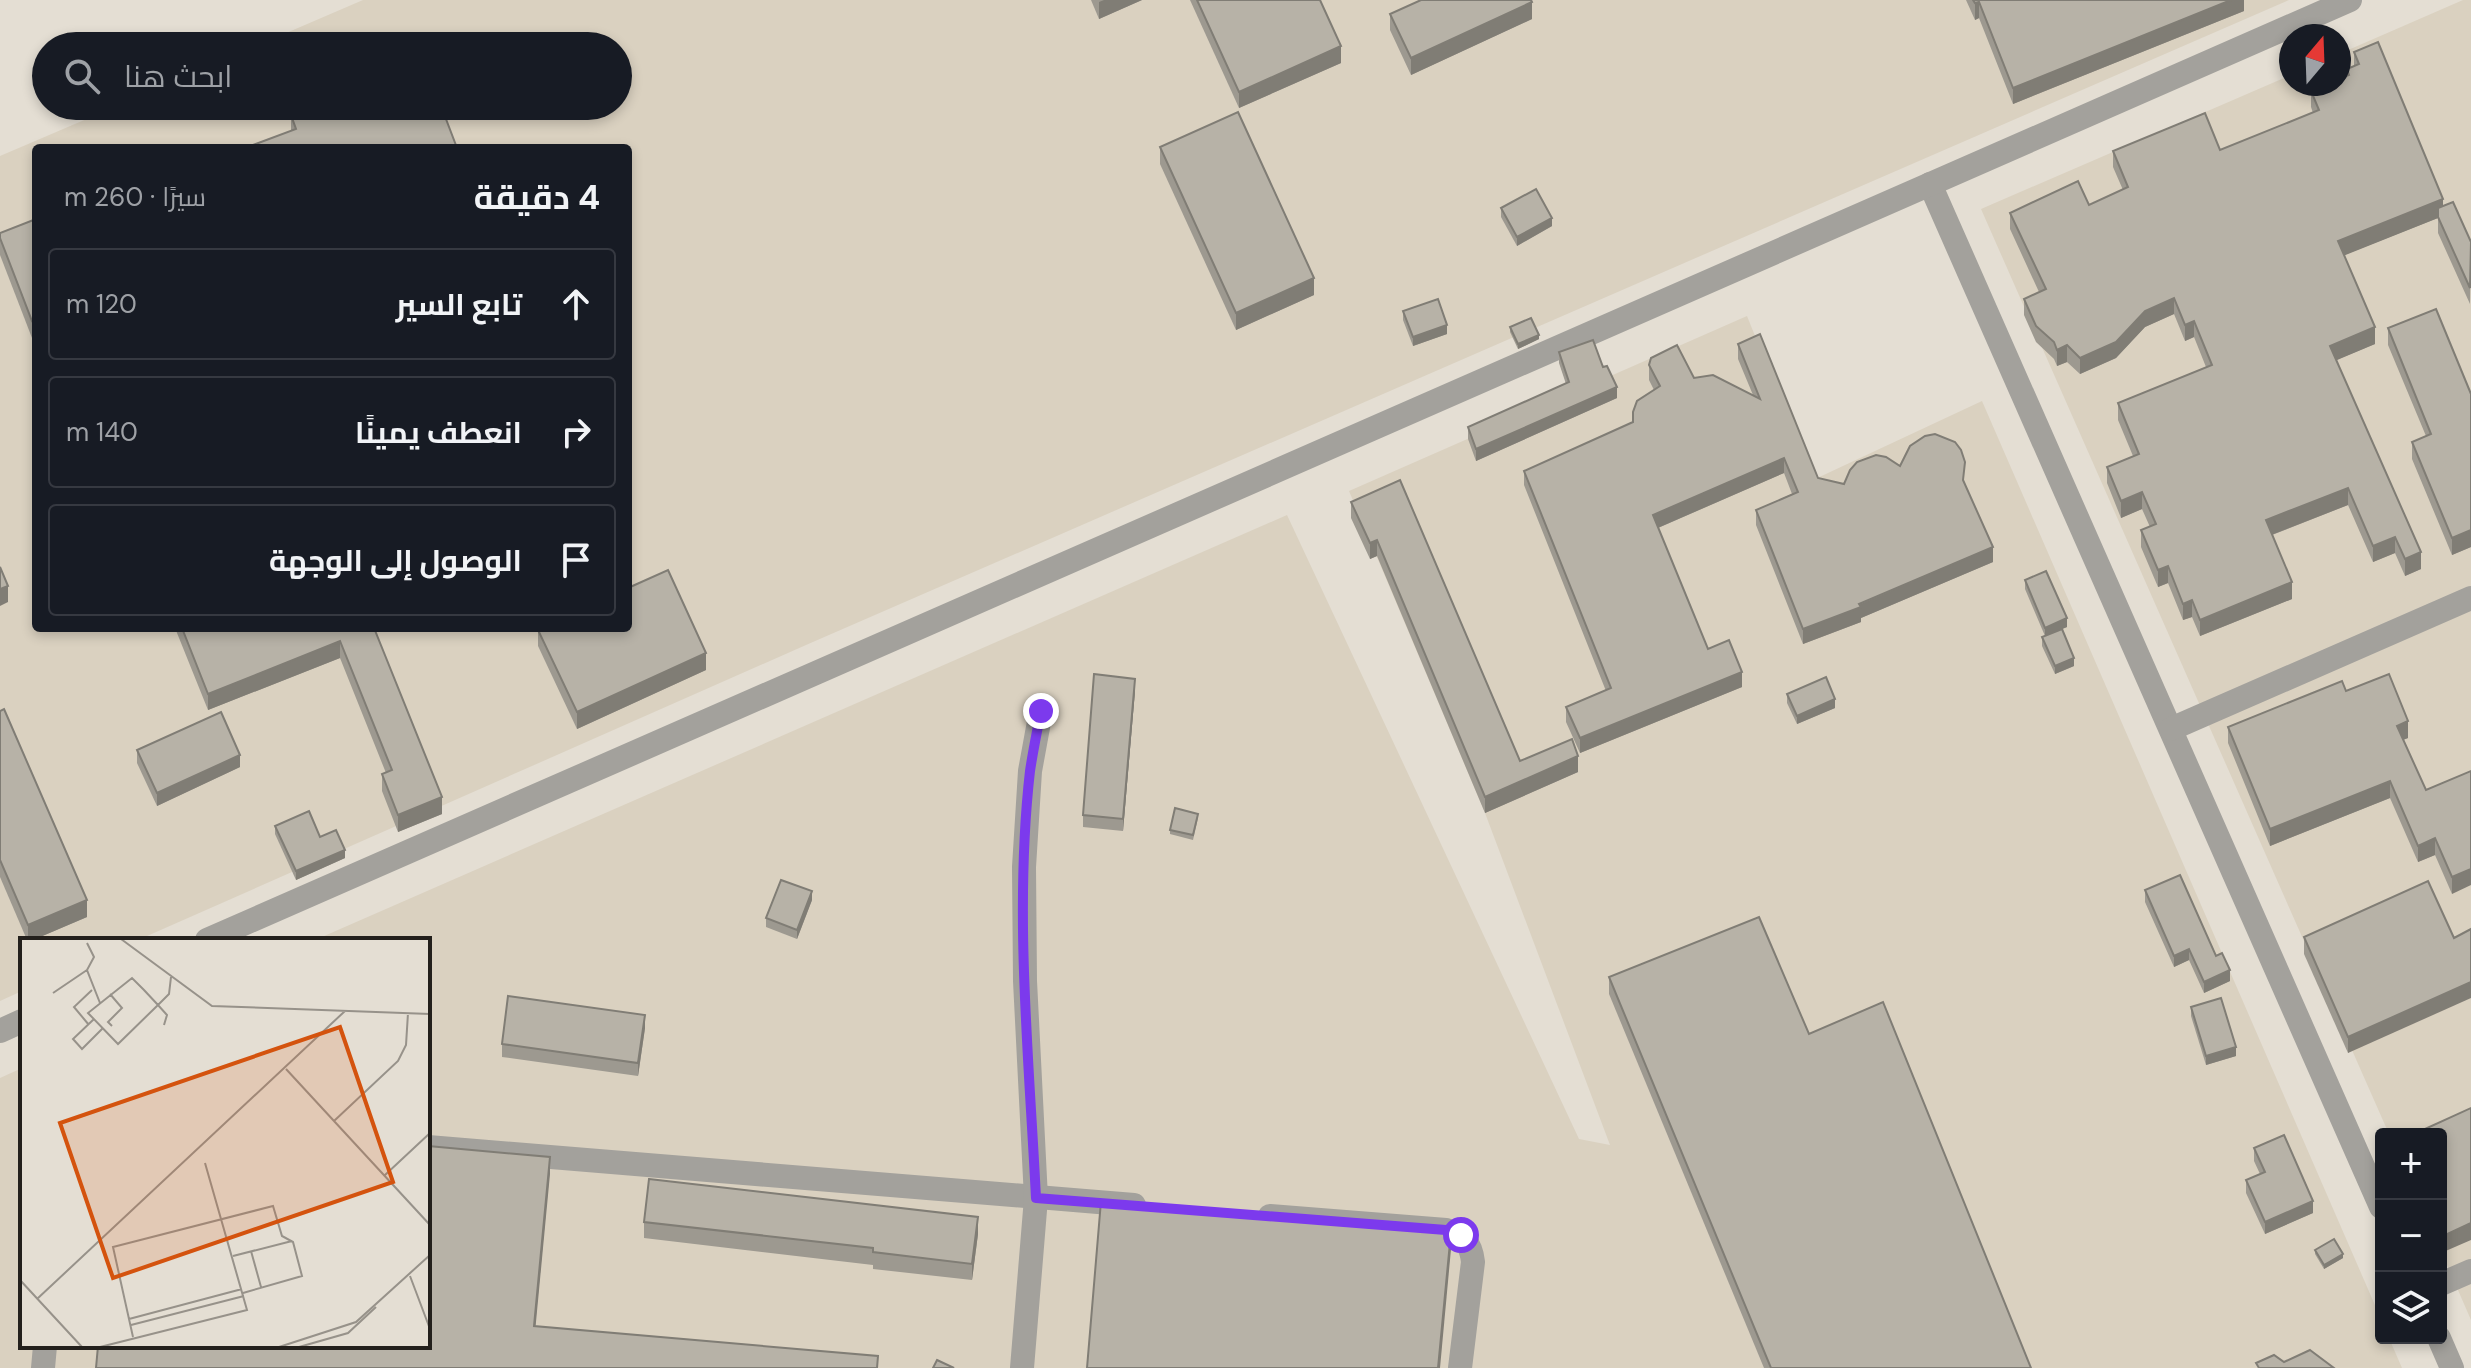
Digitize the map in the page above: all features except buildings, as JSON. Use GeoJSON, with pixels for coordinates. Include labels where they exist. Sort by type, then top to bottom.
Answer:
{"type":"FeatureCollection","features":[{"type":"Feature","properties":{"kind":"street"},"geometry":{"type":"LineString","coordinates":[[212,938],[2350,0]]}},
{"type":"Feature","properties":{"kind":"street"},"geometry":{"type":"LineString","coordinates":[[1930,184],[2378,1200]]}},
{"type":"Feature","properties":{"kind":"street"},"geometry":{"type":"LineString","coordinates":[[2171,729],[2471,598]]}},
{"type":"Feature","properties":{"kind":"street"},"geometry":{"type":"LineString","coordinates":[[1022,1368],[1036,1198],[1025,981],[1024,867],[1030,771],[1041,711]]}},
{"type":"Feature","properties":{"kind":"street"},"geometry":{"type":"LineString","coordinates":[[0,1031],[20,1022]]}},
{"type":"Feature","properties":{"kind":"street"},"geometry":{"type":"LineString","coordinates":[[430,1147],[1162,1208]]}},
{"type":"Feature","properties":{"kind":"street"},"geometry":{"type":"LineString","coordinates":[[1241,1214],[1446,1230],[1461,1235],[1471,1247],[1473,1262],[1460,1368]]}},
{"type":"Feature","properties":{"kind":"street"},"geometry":{"type":"LineString","coordinates":[[2447,1281],[2471,1271]]}},
{"type":"Feature","properties":{"kind":"street"},"geometry":{"type":"LineString","coordinates":[[2442,1344],[2452,1368]]}},
{"type":"Feature","properties":{"kind":"street"},"geometry":{"type":"LineString","coordinates":[[43,1368],[45,1348]]}},
{"type":"Feature","properties":{"kind":"shaded area"},"geometry":{"type":"Polygon","coordinates":[[[363,0],[2289,0],[806,645],[143,938],[20,938],[20,992],[0,1001],[0,156],[84,120],[632,120],[632,32],[289,32],[363,0]]]}},
{"type":"Feature","properties":{"kind":"shaded area"},"geometry":{"type":"Polygon","coordinates":[[[2463,0],[2471,0],[2471,1320],[2447,1265],[2447,1128],[2386,1128],[1981,209],[2279,80],[2279,96],[2351,96],[2351,49],[2463,0]]]}},
{"type":"Feature","properties":{"kind":"shaded area"},"geometry":{"type":"Polygon","coordinates":[[[1747,316],[1813,480],[1982,401],[2375,1305],[2375,1344],[2392,1344],[2402,1368],[0,1368],[0,1078],[20,1069],[20,1348],[430,1348],[430,938],[320,938],[1287,515],[1579,1139],[1610,1145],[1485,813],[1349,491],[1747,316]]]}},
{"type":"Feature","properties":{"kind":"route"},"geometry":{"type":"LineString","coordinates":[[1041,711],[1030,771],[1024,867],[1025,981],[1036,1198],[1446,1230],[1461,1235]]}}]}
